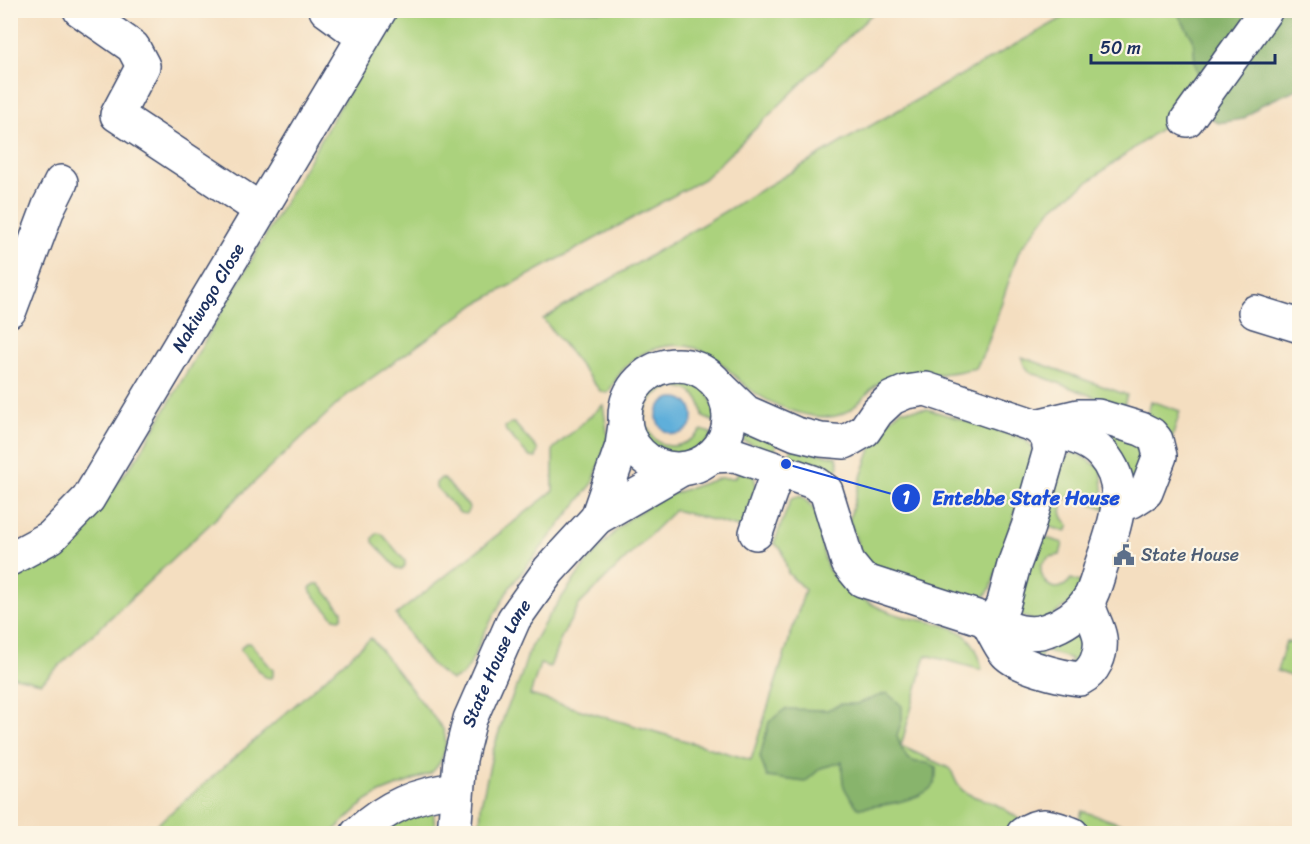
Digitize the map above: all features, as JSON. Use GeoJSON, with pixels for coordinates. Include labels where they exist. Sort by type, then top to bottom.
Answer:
{"type":"FeatureCollection","features":[{"type":"Feature","properties":{"kind":"street"},"geometry":{"type":"LineString","coordinates":[[80,10],[133,46],[143,66],[117,115],[261,210]]}},
{"type":"Feature","properties":{"kind":"street"},"geometry":{"type":"LineString","coordinates":[[326,10],[371,24]]}},
{"type":"Feature","properties":{"kind":"street"},"geometry":{"type":"LineString","coordinates":[[1187,120],[1266,10]]}},
{"type":"Feature","properties":{"kind":"street","name":"Nakiwogo Close"},"geometry":{"type":"LineString","coordinates":[[10,559],[51,537],[88,499],[371,24]]}},
{"type":"Feature","properties":{"kind":"street"},"geometry":{"type":"LineString","coordinates":[[10,310],[49,206],[61,182]]}},
{"type":"Feature","properties":{"kind":"street"},"geometry":{"type":"LineString","coordinates":[[1255,312],[1299,326]]}},
{"type":"Feature","properties":{"kind":"street"},"geometry":{"type":"LineString","coordinates":[[597,518],[622,446],[625,410],[629,396],[646,374],[671,364],[685,365],[710,376],[746,412],[796,434],[821,440],[845,442],[864,431],[877,412],[892,398],[906,392],[926,389],[1087,442],[1101,452],[1116,477],[1118,514],[1088,600],[1070,619],[1047,631],[1018,632],[862,580],[848,563],[825,491],[813,482],[735,455],[711,456]]}},
{"type":"Feature","properties":{"kind":"street"},"geometry":{"type":"LineString","coordinates":[[597,518],[711,456],[723,443],[729,424],[728,405],[720,387]]}},
{"type":"Feature","properties":{"kind":"street"},"geometry":{"type":"LineString","coordinates":[[1036,426],[1078,416],[1098,416],[1151,434],[1156,440],[1160,456],[1146,492],[1132,501],[1118,504]]}},
{"type":"Feature","properties":{"kind":"street"},"geometry":{"type":"LineString","coordinates":[[625,424],[631,443],[644,458],[662,467],[682,470]]}},
{"type":"Feature","properties":{"kind":"street"},"geometry":{"type":"LineString","coordinates":[[986,620],[997,616],[1003,606],[1050,450],[1047,436],[1036,426]]}},
{"type":"Feature","properties":{"kind":"street"},"geometry":{"type":"LineString","coordinates":[[756,533],[778,470]]}},
{"type":"Feature","properties":{"kind":"street","name":"State House Lane"},"geometry":{"type":"LineString","coordinates":[[454,834],[460,759],[470,718],[514,619],[549,570],[597,518]]}},
{"type":"Feature","properties":{"kind":"street"},"geometry":{"type":"LineString","coordinates":[[986,620],[1004,651],[1011,658],[1040,669],[1080,679],[1087,676],[1094,668],[1099,651],[1100,638],[1088,600]]}},
{"type":"Feature","properties":{"kind":"street"},"geometry":{"type":"LineString","coordinates":[[357,834],[374,818],[399,803],[435,792],[457,789]]}},
{"type":"Feature","properties":{"kind":"street"},"geometry":{"type":"LineString","coordinates":[[1023,834],[1035,825],[1049,826],[1072,834]]}},
{"type":"Feature","properties":{"kind":"green space"},"geometry":{"type":"Polygon","coordinates":[[[402,11],[875,11],[704,179],[478,303],[346,396],[41,683],[11,676],[10,581],[54,556],[77,535],[139,455],[391,19],[402,11]]]}},
{"type":"Feature","properties":{"kind":"green space"},"geometry":{"type":"Polygon","coordinates":[[[1075,11],[1258,11],[1179,115],[1051,209],[1019,251],[987,346],[976,368],[940,374],[893,375],[878,383],[846,412],[827,417],[797,412],[768,401],[702,351],[678,345],[654,349],[642,354],[619,375],[608,393],[601,392],[543,319],[847,139],[1075,11]]]}},
{"type":"Feature","properties":{"kind":"green space"},"geometry":{"type":"Polygon","coordinates":[[[1180,11],[1299,11],[1299,88],[1261,105],[1243,119],[1218,123],[1207,115],[1195,62],[1193,39],[1179,16],[1180,11]]]}},
{"type":"Feature","properties":{"kind":"green space"},"geometry":{"type":"Polygon","coordinates":[[[1022,357],[1127,395],[1123,408],[1030,372],[1024,365],[1022,357]]]}},
{"type":"Feature","properties":{"kind":"green space"},"geometry":{"type":"Polygon","coordinates":[[[675,377],[694,381],[706,390],[713,404],[717,423],[703,417],[699,400],[690,391],[678,387],[666,389],[655,395],[648,404],[645,416],[650,433],[660,443],[670,446],[681,445],[702,430],[713,434],[707,443],[689,454],[669,456],[651,450],[638,432],[637,409],[646,393],[656,383],[675,377]]]}},
{"type":"Feature","properties":{"kind":"green space"},"geometry":{"type":"Polygon","coordinates":[[[1151,401],[1180,411],[1169,449],[1146,422],[1151,401]]]}},
{"type":"Feature","properties":{"kind":"green space"},"geometry":{"type":"Polygon","coordinates":[[[603,405],[608,437],[593,483],[510,587],[463,675],[452,680],[443,675],[427,660],[396,615],[553,491],[553,449],[603,405]]]}},
{"type":"Feature","properties":{"kind":"green space"},"geometry":{"type":"Polygon","coordinates":[[[927,409],[1025,439],[1032,447],[1033,458],[991,588],[984,597],[968,597],[865,564],[849,520],[878,430],[901,410],[927,409]]]}},
{"type":"Feature","properties":{"kind":"green space"},"geometry":{"type":"Polygon","coordinates":[[[514,423],[538,450],[536,458],[530,457],[506,431],[505,427],[514,423]]]}},
{"type":"Feature","properties":{"kind":"green space"},"geometry":{"type":"Polygon","coordinates":[[[1089,424],[1149,442],[1133,487],[1089,424]]]}},
{"type":"Feature","properties":{"kind":"green space"},"geometry":{"type":"Polygon","coordinates":[[[748,429],[777,440],[775,450],[771,452],[744,441],[743,433],[748,429]]]}},
{"type":"Feature","properties":{"kind":"green space"},"geometry":{"type":"Polygon","coordinates":[[[792,448],[837,457],[839,467],[830,474],[791,457],[792,448]]]}},
{"type":"Feature","properties":{"kind":"green space"},"geometry":{"type":"Polygon","coordinates":[[[1075,452],[1101,468],[1105,508],[1092,505],[1084,495],[1071,496],[1066,499],[1061,509],[1064,520],[1069,525],[1066,532],[1039,523],[1060,460],[1075,452]]]}},
{"type":"Feature","properties":{"kind":"green space"},"geometry":{"type":"Polygon","coordinates":[[[740,470],[754,476],[756,486],[742,528],[675,510],[579,605],[561,638],[550,667],[540,664],[530,695],[751,760],[805,590],[788,573],[782,550],[774,543],[791,499],[800,496],[814,510],[827,566],[843,586],[867,602],[890,612],[954,629],[964,634],[972,643],[978,654],[982,670],[926,655],[901,746],[951,769],[958,785],[966,793],[997,805],[1022,821],[1014,834],[482,834],[481,805],[493,751],[505,713],[519,682],[530,648],[548,617],[584,566],[629,518],[663,497],[720,478],[735,478],[740,470]]]}},
{"type":"Feature","properties":{"kind":"green space"},"geometry":{"type":"Polygon","coordinates":[[[441,478],[468,506],[466,514],[460,513],[436,487],[436,483],[441,478]]]}},
{"type":"Feature","properties":{"kind":"green space"},"geometry":{"type":"Polygon","coordinates":[[[377,533],[382,534],[405,561],[402,569],[397,568],[373,542],[377,533]]]}},
{"type":"Feature","properties":{"kind":"green space"},"geometry":{"type":"Polygon","coordinates":[[[1036,535],[1063,543],[1060,555],[1049,557],[1041,565],[1041,572],[1046,583],[1055,588],[1061,587],[1071,579],[1083,583],[1077,598],[1040,624],[1018,614],[1015,606],[1036,535]]]}},
{"type":"Feature","properties":{"kind":"green space"},"geometry":{"type":"Polygon","coordinates":[[[319,584],[342,611],[340,619],[334,618],[311,592],[310,588],[319,584]]]}},
{"type":"Feature","properties":{"kind":"green space"},"geometry":{"type":"Polygon","coordinates":[[[1083,621],[1086,658],[1069,667],[1071,659],[1043,650],[1040,661],[1019,643],[1083,621]]]}},
{"type":"Feature","properties":{"kind":"green space"},"geometry":{"type":"Polygon","coordinates":[[[371,638],[443,729],[444,752],[431,773],[380,793],[365,802],[331,833],[146,834],[270,727],[371,638]]]}},
{"type":"Feature","properties":{"kind":"green space"},"geometry":{"type":"Polygon","coordinates":[[[1286,641],[1299,646],[1299,679],[1277,671],[1286,641]]]}},
{"type":"Feature","properties":{"kind":"green space"},"geometry":{"type":"Polygon","coordinates":[[[246,643],[250,643],[273,670],[271,678],[265,677],[241,651],[246,643]]]}},
{"type":"Feature","properties":{"kind":"green space"},"geometry":{"type":"Polygon","coordinates":[[[887,693],[902,706],[902,720],[897,736],[905,754],[913,761],[936,768],[935,782],[922,794],[901,801],[858,808],[844,786],[842,762],[821,768],[805,782],[767,777],[760,757],[769,722],[785,709],[827,710],[841,704],[856,704],[887,693]]]}},
{"type":"Feature","properties":{"kind":"green space"},"geometry":{"type":"Polygon","coordinates":[[[429,807],[433,811],[436,833],[372,834],[429,807]]]}},
{"type":"Feature","properties":{"kind":"green space"},"geometry":{"type":"Polygon","coordinates":[[[1082,811],[1142,831],[1141,834],[1098,833],[1077,826],[1082,811]]]}},
{"type":"Feature","properties":{"kind":"water"},"geometry":{"type":"Polygon","coordinates":[[[675,398],[687,404],[693,416],[687,428],[675,434],[663,428],[657,416],[663,404],[675,398]]]}},
{"type":"Feature","properties":{"kind":"place","name":"Entebbe State House"},"geometry":{"type":"Point","coordinates":[786,464]}},
{"type":"Feature","properties":{"kind":"place","name":"State House"},"geometry":{"type":"Point","coordinates":[1124,555]}}]}
